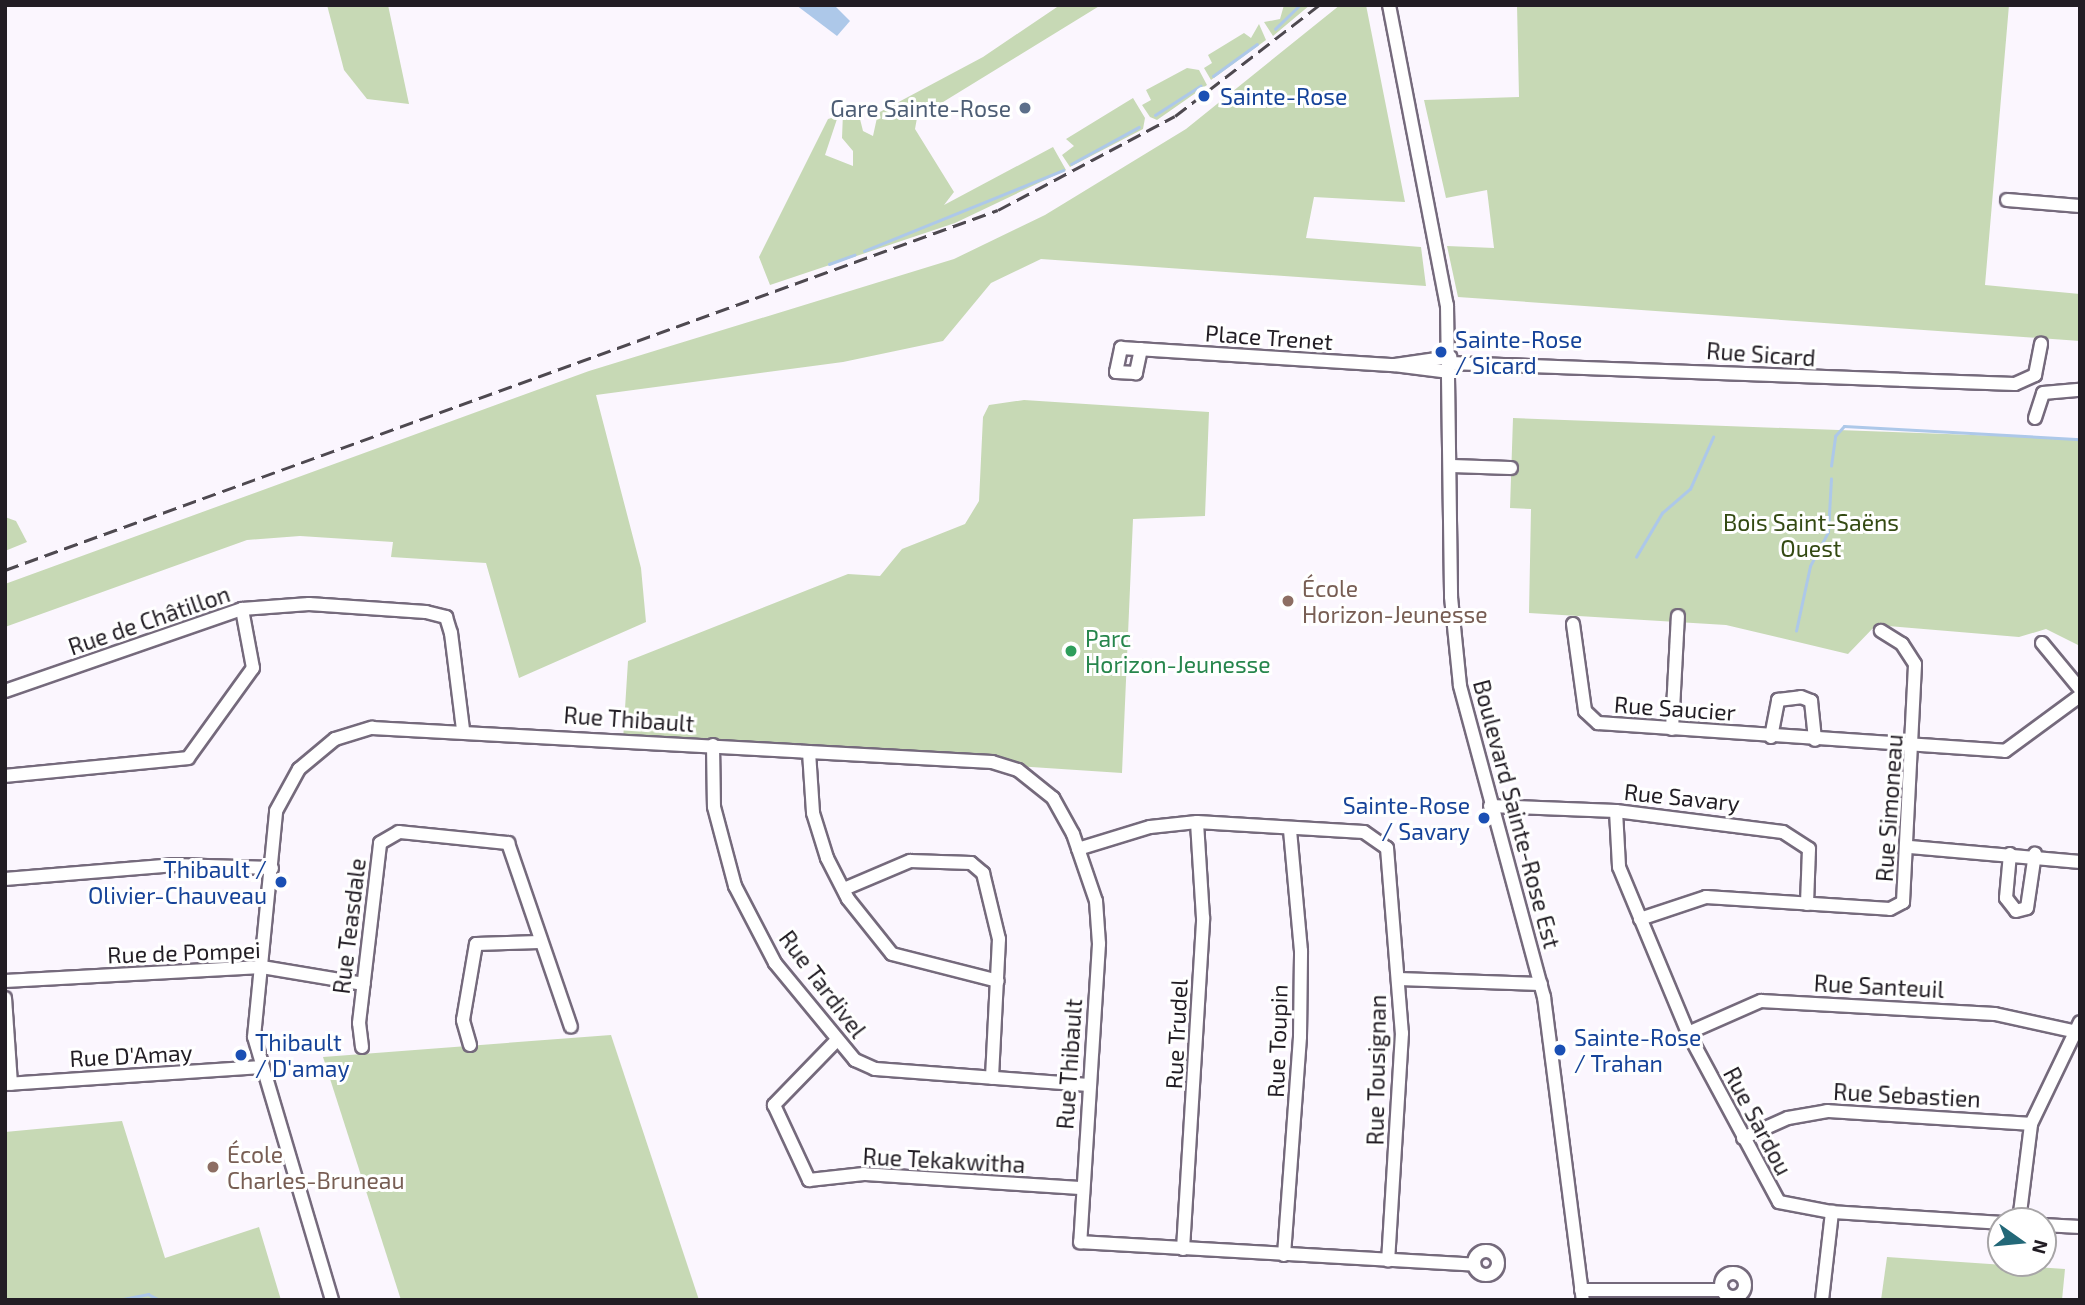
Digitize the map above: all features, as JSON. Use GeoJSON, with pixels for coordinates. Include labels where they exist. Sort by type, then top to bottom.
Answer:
{"type":"FeatureCollection","features":[{"type":"Feature","properties":{"kind":"street","name":"Boulevard Sainte-Rose Est"},"geometry":{"type":"LineString","coordinates":[[1390,5],[1439,242],[1450,364],[1458,673],[1490,806],[1541,984],[1582,1295]]}},
{"type":"Feature","properties":{"kind":"street"},"geometry":{"type":"LineString","coordinates":[[2007,200],[2080,206]]}},
{"type":"Feature","properties":{"kind":"street","name":"Rue Sicard"},"geometry":{"type":"LineString","coordinates":[[1450,364],[2015,384],[2035,375],[2040,344]]}},
{"type":"Feature","properties":{"kind":"street","name":"Place Trenet"},"geometry":{"type":"LineString","coordinates":[[1141,349],[1394,365],[1450,364]]}},
{"type":"Feature","properties":{"kind":"street"},"geometry":{"type":"LineString","coordinates":[[2035,418],[2043,393],[2080,390]]}},
{"type":"Feature","properties":{"kind":"street"},"geometry":{"type":"LineString","coordinates":[[1451,466],[1511,468]]}},
{"type":"Feature","properties":{"kind":"street","name":"Rue de Châtillon"},"geometry":{"type":"LineString","coordinates":[[5,691],[242,609],[309,604],[446,617],[460,672],[463,730]]}},
{"type":"Feature","properties":{"kind":"street"},"geometry":{"type":"LineString","coordinates":[[5,776],[188,758],[253,668],[242,609]]}},
{"type":"Feature","properties":{"kind":"street"},"geometry":{"type":"LineString","coordinates":[[1672,729],[1678,616]]}},
{"type":"Feature","properties":{"kind":"street","name":"Rue Saucier"},"geometry":{"type":"LineString","coordinates":[[1573,624],[1573,656],[1590,719],[1771,737],[2005,751],[2080,696]]}},
{"type":"Feature","properties":{"kind":"street","name":"Rue Simoneau"},"geometry":{"type":"LineString","coordinates":[[1640,919],[1706,897],[1890,909],[1903,902],[1910,848],[1915,744],[1915,664],[1902,643],[1881,631]]}},
{"type":"Feature","properties":{"kind":"street"},"geometry":{"type":"LineString","coordinates":[[2042,643],[2080,689]]}},
{"type":"Feature","properties":{"kind":"street"},"geometry":{"type":"LineString","coordinates":[[1771,737],[1778,700],[1801,697],[1811,701],[1815,740]]}},
{"type":"Feature","properties":{"kind":"street","name":"Rue Thibault"},"geometry":{"type":"LineString","coordinates":[[332,1300],[260,1067],[254,1037],[276,811],[285,790],[335,739],[372,728],[463,730],[992,762],[1018,770],[1053,798],[1079,849],[1096,901],[1099,944],[1080,1242],[1183,1249]]}},
{"type":"Feature","properties":{"kind":"street","name":"Rue Tardivel"},"geometry":{"type":"LineString","coordinates":[[713,745],[714,807],[735,886],[775,963],[835,1042],[875,1069],[1089,1085]]}},
{"type":"Feature","properties":{"kind":"street"},"geometry":{"type":"LineString","coordinates":[[809,752],[813,813],[844,889],[892,954],[998,981]]}},
{"type":"Feature","properties":{"kind":"street","name":"Rue Savary"},"geometry":{"type":"LineString","coordinates":[[1490,806],[1616,811],[1742,823],[1801,840],[1809,849],[1807,904]]}},
{"type":"Feature","properties":{"kind":"street","name":"Rue Sardou"},"geometry":{"type":"LineString","coordinates":[[1616,811],[1619,867],[1640,919],[1688,1033],[1779,1202],[1832,1212],[1987,1222]]}},
{"type":"Feature","properties":{"kind":"street","name":"Rue Tousignan"},"geometry":{"type":"LineString","coordinates":[[1079,849],[1150,827],[1197,822],[1364,832],[1387,848],[1402,1040],[1388,1261]]}},
{"type":"Feature","properties":{"kind":"street","name":"Rue Trudel"},"geometry":{"type":"LineString","coordinates":[[1183,1249],[1203,918],[1197,822]]}},
{"type":"Feature","properties":{"kind":"street","name":"Rue Toupin"},"geometry":{"type":"LineString","coordinates":[[1284,1255],[1300,1000],[1290,829]]}},
{"type":"Feature","properties":{"kind":"street","name":"Rue Teasdale"},"geometry":{"type":"LineString","coordinates":[[362,1047],[364,984],[380,843],[387,834],[508,844],[571,1027]]}},
{"type":"Feature","properties":{"kind":"street"},"geometry":{"type":"LineString","coordinates":[[1910,848],[2035,854],[2080,862]]}},
{"type":"Feature","properties":{"kind":"street"},"geometry":{"type":"LineString","coordinates":[[2010,854],[2006,898],[2016,911],[2027,908],[2035,854]]}},
{"type":"Feature","properties":{"kind":"street"},"geometry":{"type":"LineString","coordinates":[[844,889],[910,861],[971,863],[983,873],[995,905],[998,981],[992,1078]]}},
{"type":"Feature","properties":{"kind":"street"},"geometry":{"type":"LineString","coordinates":[[5,879],[175,865],[272,868]]}},
{"type":"Feature","properties":{"kind":"street"},"geometry":{"type":"LineString","coordinates":[[470,1045],[463,1020],[476,944],[540,942]]}},
{"type":"Feature","properties":{"kind":"street","name":"Rue de Pompei"},"geometry":{"type":"LineString","coordinates":[[5,981],[262,967],[364,984]]}},
{"type":"Feature","properties":{"kind":"street"},"geometry":{"type":"LineString","coordinates":[[1398,979],[1541,984]]}},
{"type":"Feature","properties":{"kind":"street"},"geometry":{"type":"LineString","coordinates":[[5,998],[8,1084]]}},
{"type":"Feature","properties":{"kind":"street","name":"Rue Santeuil"},"geometry":{"type":"LineString","coordinates":[[1688,1033],[1761,1001],[1995,1014],[2076,1027]]}},
{"type":"Feature","properties":{"kind":"street"},"geometry":{"type":"LineString","coordinates":[[2021,1207],[2031,1124],[2076,1027]]}},
{"type":"Feature","properties":{"kind":"street","name":"Rue Tekakwitha"},"geometry":{"type":"LineString","coordinates":[[835,1042],[774,1105],[808,1180],[864,1174],[1082,1188]]}},
{"type":"Feature","properties":{"kind":"street","name":"Rue D'Amay"},"geometry":{"type":"LineString","coordinates":[[8,1084],[260,1067]]}},
{"type":"Feature","properties":{"kind":"street","name":"Rue Sebastien"},"geometry":{"type":"LineString","coordinates":[[1743,1138],[1788,1118],[1827,1111],[2031,1124]]}},
{"type":"Feature","properties":{"kind":"street"},"geometry":{"type":"LineString","coordinates":[[1822,1300],[1832,1212]]}},
{"type":"Feature","properties":{"kind":"street"},"geometry":{"type":"LineString","coordinates":[[2057,1226],[2080,1227]]}},
{"type":"Feature","properties":{"kind":"street"},"geometry":{"type":"LineString","coordinates":[[1183,1249],[1474,1265]]}},
{"type":"Feature","properties":{"kind":"street"},"geometry":{"type":"LineString","coordinates":[[1582,1295],[1722,1290]]}},
{"type":"Feature","properties":{"kind":"green space"},"geometry":{"type":"Polygon","coordinates":[[[327,5],[388,5],[409,104],[367,99],[344,70],[327,5]]]}},
{"type":"Feature","properties":{"kind":"green space"},"geometry":{"type":"Polygon","coordinates":[[[1060,5],[1101,5],[917,118],[915,129],[954,192],[944,205],[1053,147],[1066,170],[955,223],[770,285],[759,257],[828,119],[838,116],[825,155],[853,166],[853,151],[842,138],[843,113],[859,115],[863,131],[873,136],[878,113],[983,57],[1060,5]]]}},
{"type":"Feature","properties":{"kind":"green space"},"geometry":{"type":"Polygon","coordinates":[[[1284,5],[1310,5],[1273,36],[1264,22],[1280,19],[1284,5]]]}},
{"type":"Feature","properties":{"kind":"green space"},"geometry":{"type":"Polygon","coordinates":[[[1340,5],[1366,5],[1405,202],[1314,197],[1306,238],[1421,247],[1426,286],[1041,259],[991,283],[943,341],[843,362],[596,395],[641,568],[646,622],[519,678],[486,563],[391,557],[393,542],[300,536],[247,540],[5,627],[5,584],[589,371],[954,259],[1045,215],[1186,129],[1340,5]]]}},
{"type":"Feature","properties":{"kind":"green space"},"geometry":{"type":"Polygon","coordinates":[[[1517,5],[2009,5],[1985,285],[2080,294],[2080,341],[1458,297],[1447,246],[1494,248],[1487,190],[1446,198],[1424,100],[1519,97],[1517,5]]]}},
{"type":"Feature","properties":{"kind":"green space"},"geometry":{"type":"Polygon","coordinates":[[[1259,24],[1266,40],[1211,80],[1204,68],[1212,63],[1208,55],[1244,33],[1251,38],[1259,24]]]}},
{"type":"Feature","properties":{"kind":"green space"},"geometry":{"type":"Polygon","coordinates":[[[1187,68],[1199,70],[1207,85],[1157,120],[1150,117],[1142,105],[1151,100],[1146,90],[1187,68]]]}},
{"type":"Feature","properties":{"kind":"green space"},"geometry":{"type":"Polygon","coordinates":[[[1133,98],[1145,118],[1143,129],[1070,167],[1062,155],[1074,146],[1066,139],[1133,98]]]}},
{"type":"Feature","properties":{"kind":"green space"},"geometry":{"type":"Polygon","coordinates":[[[1024,400],[1209,412],[1205,516],[1133,519],[1122,773],[623,740],[628,661],[848,574],[880,576],[902,549],[965,524],[979,501],[983,417],[989,405],[1024,400]]]}},
{"type":"Feature","properties":{"kind":"green space","name":"Bois Saint-Saëns Ouest"},"geometry":{"type":"Polygon","coordinates":[[[1513,418],[2080,439],[2080,646],[2046,629],[2019,637],[1876,625],[1848,654],[1726,625],[1529,613],[1531,509],[1510,508],[1513,418]]]}},
{"type":"Feature","properties":{"kind":"green space"},"geometry":{"type":"Polygon","coordinates":[[[5,517],[16,521],[27,542],[5,551],[5,517]]]}},
{"type":"Feature","properties":{"kind":"green space"},"geometry":{"type":"Polygon","coordinates":[[[611,1035],[699,1300],[401,1300],[323,1057],[611,1035]]]}},
{"type":"Feature","properties":{"kind":"green space"},"geometry":{"type":"Polygon","coordinates":[[[122,1121],[165,1258],[259,1227],[281,1300],[5,1300],[5,1132],[122,1121]]]}},
{"type":"Feature","properties":{"kind":"green space"},"geometry":{"type":"Polygon","coordinates":[[[1887,1257],[1987,1264],[1987,1277],[2057,1277],[2057,1268],[2065,1269],[2062,1300],[1881,1300],[1887,1257]]]}},
{"type":"Feature","properties":{"kind":"water"},"geometry":{"type":"Polygon","coordinates":[[[796,5],[834,5],[850,21],[837,36],[796,5]]]}},
{"type":"Feature","properties":{"kind":"waterway"},"geometry":{"type":"LineString","coordinates":[[1275,29],[1300,5]]}},
{"type":"Feature","properties":{"kind":"waterway"},"geometry":{"type":"LineString","coordinates":[[1213,76],[1257,44]]}},
{"type":"Feature","properties":{"kind":"waterway"},"geometry":{"type":"LineString","coordinates":[[1155,115],[1200,86]]}},
{"type":"Feature","properties":{"kind":"waterway"},"geometry":{"type":"LineString","coordinates":[[1071,164],[1139,127]]}},
{"type":"Feature","properties":{"kind":"waterway"},"geometry":{"type":"LineString","coordinates":[[864,251],[1063,170]]}},
{"type":"Feature","properties":{"kind":"waterway"},"geometry":{"type":"LineString","coordinates":[[829,264],[854,255]]}},
{"type":"Feature","properties":{"kind":"waterway"},"geometry":{"type":"LineString","coordinates":[[1831,466],[1835,436],[1844,426],[2080,439]]}},
{"type":"Feature","properties":{"kind":"waterway"},"geometry":{"type":"LineString","coordinates":[[1636,557],[1662,513],[1690,489],[1713,437]]}},
{"type":"Feature","properties":{"kind":"waterway"},"geometry":{"type":"LineString","coordinates":[[1796,631],[1810,566],[1828,532],[1831,479]]}},
{"type":"Feature","properties":{"kind":"waterway"},"geometry":{"type":"LineString","coordinates":[[118,1300],[148,1294],[160,1300]]}},
{"type":"Feature","properties":{"kind":"railway"},"geometry":{"type":"LineString","coordinates":[[5,570],[998,210],[1175,116],[1319,5]]}},
{"type":"Feature","properties":{"kind":"place","name":"Sainte-Rose"},"geometry":{"type":"Point","coordinates":[1204,96]}},
{"type":"Feature","properties":{"kind":"place","name":"Gare Sainte-Rose"},"geometry":{"type":"Point","coordinates":[1025,108]}},
{"type":"Feature","properties":{"kind":"place","name":"Sainte-Rose / Sicard"},"geometry":{"type":"Point","coordinates":[1441,352]}},
{"type":"Feature","properties":{"kind":"place","name":"École Horizon-Jeunesse"},"geometry":{"type":"Point","coordinates":[1288,601]}},
{"type":"Feature","properties":{"kind":"place","name":"Parc Horizon-Jeunesse"},"geometry":{"type":"Point","coordinates":[1071,651]}},
{"type":"Feature","properties":{"kind":"place","name":"Sainte-Rose / Savary"},"geometry":{"type":"Point","coordinates":[1484,818]}},
{"type":"Feature","properties":{"kind":"place","name":"Thibault / Olivier-Chauveau"},"geometry":{"type":"Point","coordinates":[281,882]}},
{"type":"Feature","properties":{"kind":"place","name":"Sainte-Rose / Trahan"},"geometry":{"type":"Point","coordinates":[1560,1050]}},
{"type":"Feature","properties":{"kind":"place","name":"Thibault / D'amay"},"geometry":{"type":"Point","coordinates":[241,1055]}},
{"type":"Feature","properties":{"kind":"place","name":"École Charles-Bruneau"},"geometry":{"type":"Point","coordinates":[213,1167]}}]}
